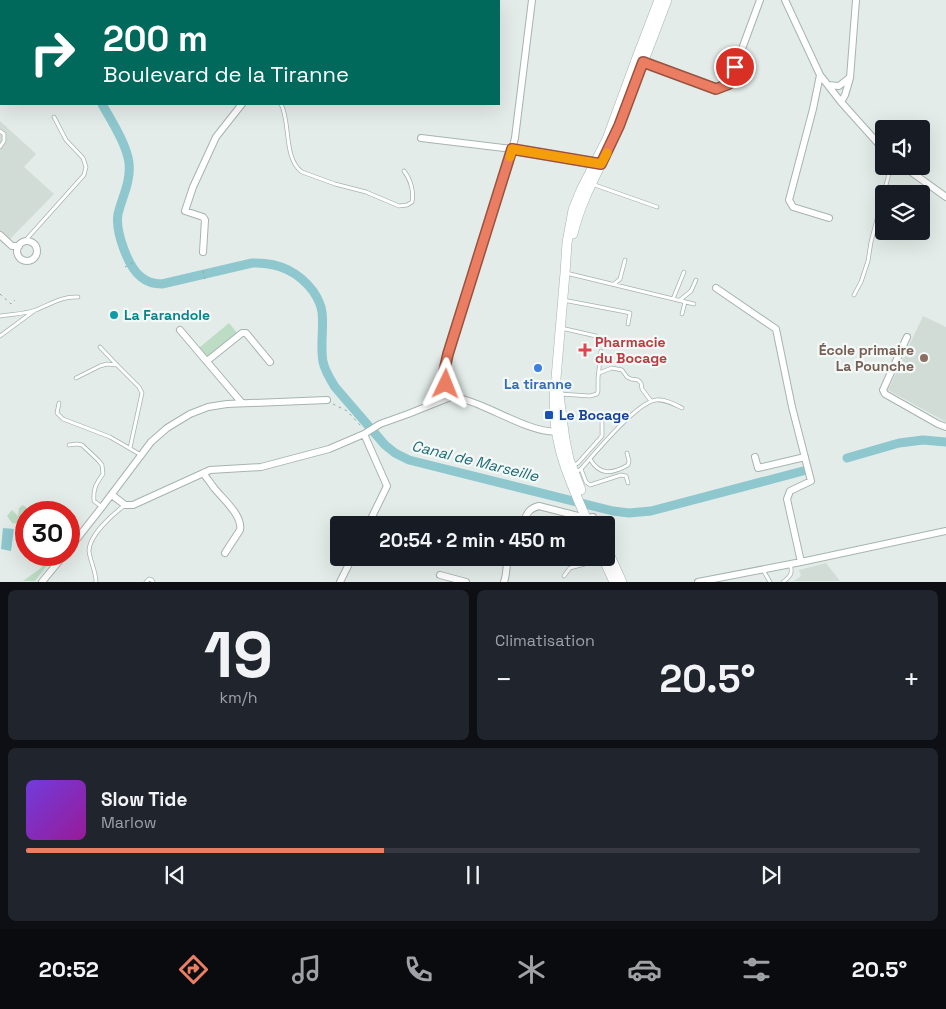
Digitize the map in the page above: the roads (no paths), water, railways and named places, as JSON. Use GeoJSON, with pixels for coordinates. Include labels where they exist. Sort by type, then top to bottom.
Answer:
{"type":"FeatureCollection","features":[{"type":"Feature","properties":{"kind":"main road"},"geometry":{"type":"LineString","coordinates":[[639,61],[659,0]]}},
{"type":"Feature","properties":{"kind":"main road"},"geometry":{"type":"LineString","coordinates":[[589,516],[579,494],[559,431],[556,378],[566,261],[588,183],[598,164],[639,61],[667,0]]}},
{"type":"Feature","properties":{"kind":"main road"},"geometry":{"type":"LineString","coordinates":[[609,566],[614,582]]}},
{"type":"Feature","properties":{"kind":"main road"},"geometry":{"type":"LineString","coordinates":[[611,566],[622,582]]}},
{"type":"Feature","properties":{"kind":"street"},"geometry":{"type":"LineString","coordinates":[[532,0],[515,138],[444,372],[446,384],[453,396],[535,429],[559,431]]}},
{"type":"Feature","properties":{"kind":"street"},"geometry":{"type":"LineString","coordinates":[[639,61],[716,89],[729,84],[760,0]]}},
{"type":"Feature","properties":{"kind":"street"},"geometry":{"type":"LineString","coordinates":[[785,0],[820,74],[841,102],[875,140]]}},
{"type":"Feature","properties":{"kind":"street"},"geometry":{"type":"LineString","coordinates":[[841,102],[850,78],[856,0]]}},
{"type":"Feature","properties":{"kind":"street"},"geometry":{"type":"LineString","coordinates":[[820,74],[813,109],[789,200],[793,207],[829,218]]}},
{"type":"Feature","properties":{"kind":"street"},"geometry":{"type":"LineString","coordinates":[[828,85],[839,86],[850,78]]}},
{"type":"Feature","properties":{"kind":"street"},"geometry":{"type":"LineString","coordinates":[[203,252],[205,220],[203,217],[185,211],[193,187],[216,137],[241,105]]}},
{"type":"Feature","properties":{"kind":"street"},"geometry":{"type":"LineString","coordinates":[[421,138],[512,149],[598,164]]}},
{"type":"Feature","properties":{"kind":"street"},"geometry":{"type":"LineString","coordinates":[[915,175],[946,197]]}},
{"type":"Feature","properties":{"kind":"street"},"geometry":{"type":"LineString","coordinates":[[0,235],[12,246],[20,247]]}},
{"type":"Feature","properties":{"kind":"street"},"geometry":{"type":"LineString","coordinates":[[0,240],[10,249],[20,247]]}},
{"type":"Feature","properties":{"kind":"street"},"geometry":{"type":"LineString","coordinates":[[716,288],[776,329],[792,406],[811,481],[790,491],[787,499],[801,562]]}},
{"type":"Feature","properties":{"kind":"street"},"geometry":{"type":"LineString","coordinates":[[180,330],[242,403]]}},
{"type":"Feature","properties":{"kind":"street"},"geometry":{"type":"LineString","coordinates":[[207,361],[242,333],[246,333],[270,362]]}},
{"type":"Feature","properties":{"kind":"street"},"geometry":{"type":"LineString","coordinates":[[907,337],[883,390],[884,394],[946,427]]}},
{"type":"Feature","properties":{"kind":"street"},"geometry":{"type":"LineString","coordinates":[[112,495],[125,505],[133,505],[210,470],[261,467],[329,449],[375,426],[453,396]]}},
{"type":"Feature","properties":{"kind":"street"},"geometry":{"type":"LineString","coordinates":[[80,535],[151,442],[167,428],[190,414],[208,407],[242,403],[327,400]]}},
{"type":"Feature","properties":{"kind":"street"},"geometry":{"type":"LineString","coordinates":[[366,432],[387,486],[372,516]]}},
{"type":"Feature","properties":{"kind":"street"},"geometry":{"type":"LineString","coordinates":[[755,457],[758,468],[805,457]]}},
{"type":"Feature","properties":{"kind":"street"},"geometry":{"type":"LineString","coordinates":[[203,473],[237,516],[241,526],[224,553]]}},
{"type":"Feature","properties":{"kind":"street"},"geometry":{"type":"LineString","coordinates":[[526,516],[528,511],[539,506],[574,516]]}},
{"type":"Feature","properties":{"kind":"street"},"geometry":{"type":"LineString","coordinates":[[698,582],[946,531]]}},
{"type":"Feature","properties":{"kind":"street"},"geometry":{"type":"LineString","coordinates":[[42,582],[55,566]]}},
{"type":"Feature","properties":{"kind":"street"},"geometry":{"type":"LineString","coordinates":[[340,582],[348,566]]}},
{"type":"Feature","properties":{"kind":"street"},"geometry":{"type":"LineString","coordinates":[[504,582],[506,566]]}},
{"type":"Feature","properties":{"kind":"street"},"geometry":{"type":"LineString","coordinates":[[440,575],[466,582]]}},
{"type":"Feature","properties":{"kind":"lane"},"geometry":{"type":"LineString","coordinates":[[281,105],[286,116],[293,161],[302,172],[335,184],[366,192],[399,206],[412,202],[413,195],[409,177],[404,171]]}},
{"type":"Feature","properties":{"kind":"lane"},"geometry":{"type":"LineString","coordinates":[[20,247],[84,175],[86,168],[83,158],[66,140],[54,117]]}},
{"type":"Feature","properties":{"kind":"lane"},"geometry":{"type":"LineString","coordinates":[[0,131],[4,134],[4,141],[0,148]]}},
{"type":"Feature","properties":{"kind":"lane"},"geometry":{"type":"LineString","coordinates":[[854,295],[861,282],[868,261],[871,242],[889,175]]}},
{"type":"Feature","properties":{"kind":"lane"},"geometry":{"type":"LineString","coordinates":[[588,183],[658,207]]}},
{"type":"Feature","properties":{"kind":"lane"},"geometry":{"type":"LineString","coordinates":[[614,284],[620,279],[625,260]]}},
{"type":"Feature","properties":{"kind":"lane"},"geometry":{"type":"LineString","coordinates":[[673,299],[684,272]]}},
{"type":"Feature","properties":{"kind":"lane"},"geometry":{"type":"LineString","coordinates":[[565,273],[694,304]]}},
{"type":"Feature","properties":{"kind":"lane"},"geometry":{"type":"LineString","coordinates":[[679,301],[691,291],[696,280]]}},
{"type":"Feature","properties":{"kind":"lane"},"geometry":{"type":"LineString","coordinates":[[0,316],[34,310],[70,296],[78,297]]}},
{"type":"Feature","properties":{"kind":"lane"},"geometry":{"type":"LineString","coordinates":[[563,300],[630,313],[628,324]]}},
{"type":"Feature","properties":{"kind":"lane"},"geometry":{"type":"LineString","coordinates":[[682,314],[685,302]]}},
{"type":"Feature","properties":{"kind":"lane"},"geometry":{"type":"LineString","coordinates":[[0,336],[34,310]]}},
{"type":"Feature","properties":{"kind":"lane"},"geometry":{"type":"LineString","coordinates":[[560,328],[596,336]]}},
{"type":"Feature","properties":{"kind":"lane"},"geometry":{"type":"LineString","coordinates":[[100,347],[140,386],[142,393],[130,448]]}},
{"type":"Feature","properties":{"kind":"lane"},"geometry":{"type":"LineString","coordinates":[[557,394],[590,396],[597,394],[601,351]]}},
{"type":"Feature","properties":{"kind":"lane"},"geometry":{"type":"LineString","coordinates":[[76,378],[100,366],[107,364],[117,365]]}},
{"type":"Feature","properties":{"kind":"lane"},"geometry":{"type":"LineString","coordinates":[[599,373],[612,368],[622,370],[627,377],[638,380],[641,383],[642,389],[651,401]]}},
{"type":"Feature","properties":{"kind":"lane"},"geometry":{"type":"LineString","coordinates":[[572,471],[590,459],[629,417],[651,401],[667,401],[682,408]]}},
{"type":"Feature","properties":{"kind":"lane"},"geometry":{"type":"LineString","coordinates":[[59,403],[57,413],[63,419],[110,436],[142,455]]}},
{"type":"Feature","properties":{"kind":"lane"},"geometry":{"type":"LineString","coordinates":[[572,471],[602,436],[602,421]]}},
{"type":"Feature","properties":{"kind":"lane"},"geometry":{"type":"LineString","coordinates":[[69,445],[82,445],[102,465],[103,474],[95,486],[94,501],[102,508]]}},
{"type":"Feature","properties":{"kind":"lane"},"geometry":{"type":"LineString","coordinates":[[590,459],[601,471],[608,473],[628,465],[627,452]]}},
{"type":"Feature","properties":{"kind":"lane"},"geometry":{"type":"LineString","coordinates":[[572,471],[590,485],[621,475],[626,476],[628,483]]}},
{"type":"Feature","properties":{"kind":"lane"},"geometry":{"type":"LineString","coordinates":[[96,582],[95,570],[89,552],[92,538],[125,505]]}},
{"type":"Feature","properties":{"kind":"lane"},"geometry":{"type":"LineString","coordinates":[[783,582],[788,578],[792,570],[790,564]]}},
{"type":"Feature","properties":{"kind":"lane"},"geometry":{"type":"LineString","coordinates":[[564,576],[570,568],[577,566]]}},
{"type":"Feature","properties":{"kind":"lane"},"geometry":{"type":"LineString","coordinates":[[762,569],[770,582]]}},
{"type":"Feature","properties":{"kind":"lane"},"geometry":{"type":"LineString","coordinates":[[146,582],[149,579],[154,582]]}},
{"type":"Feature","properties":{"kind":"water"},"geometry":{"type":"Polygon","coordinates":[[[3,528],[14,529],[11,551],[1,549],[3,528]]]}},
{"type":"Feature","properties":{"kind":"waterway","name":"Canal de Marseille"},"geometry":{"type":"LineString","coordinates":[[103,105],[128,156],[129,177],[118,214],[118,221],[127,257],[136,272],[148,281],[162,284],[252,263],[270,264],[294,273],[313,291],[321,306],[322,356],[324,365],[335,387],[385,445],[395,453],[409,460],[613,511],[629,513],[651,511],[803,471]]}},
{"type":"Feature","properties":{"kind":"waterway","name":"Canal de Marseille"},"geometry":{"type":"LineString","coordinates":[[847,458],[899,443],[923,440],[946,442]]}},
{"type":"Feature","properties":{"kind":"place","name":"La Farandole"},"geometry":{"type":"Point","coordinates":[114,315]}},
{"type":"Feature","properties":{"kind":"place","name":"Pharmacie du Bocage"},"geometry":{"type":"Point","coordinates":[585,350]}},
{"type":"Feature","properties":{"kind":"place","name":"École primaire La Pounche"},"geometry":{"type":"Point","coordinates":[924,358]}},
{"type":"Feature","properties":{"kind":"place","name":"La tiranne"},"geometry":{"type":"Point","coordinates":[538,368]}},
{"type":"Feature","properties":{"kind":"place","name":"Le Bocage"},"geometry":{"type":"Point","coordinates":[549,415]}}]}
